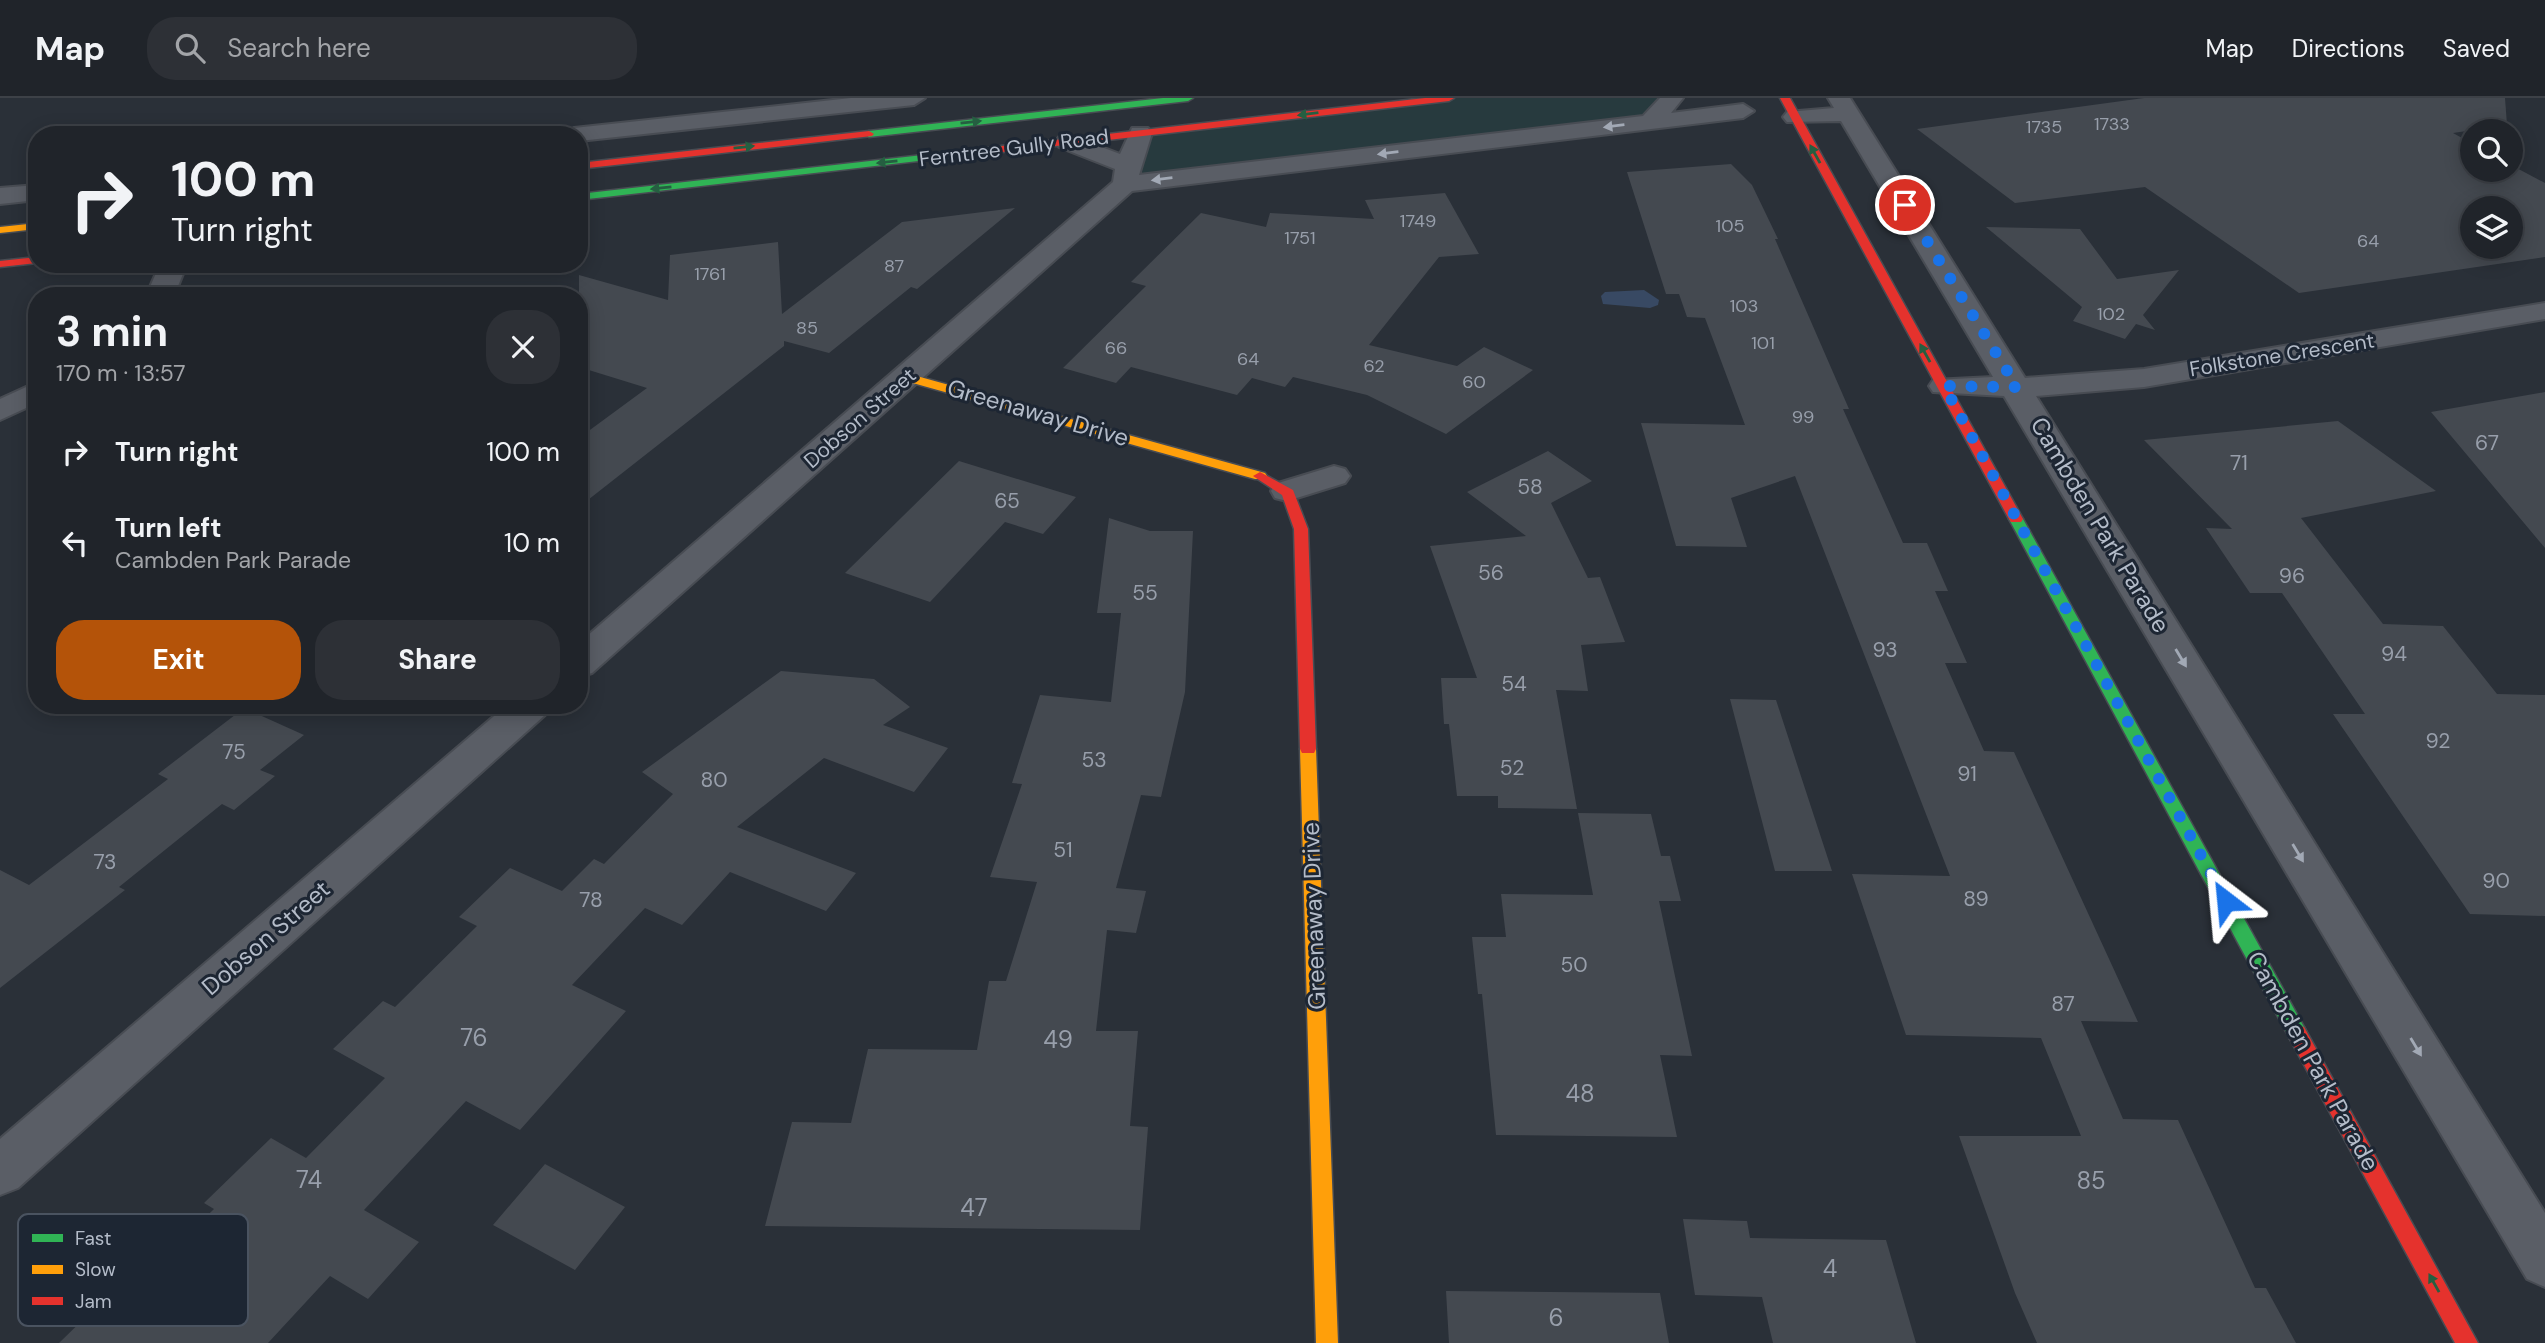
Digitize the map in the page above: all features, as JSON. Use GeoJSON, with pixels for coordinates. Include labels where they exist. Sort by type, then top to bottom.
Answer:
{"type":"FeatureCollection","features":[{"type":"Feature","properties":{"kind":"street"},"geometry":{"type":"LineString","coordinates":[[588,133],[915,98]]}},
{"type":"Feature","properties":{"kind":"street","name":"Ferntree Gully Road"},"geometry":{"type":"LineString","coordinates":[[588,165],[1188,98]]}},
{"type":"Feature","properties":{"kind":"street","name":"Ferntree Gully Road"},"geometry":{"type":"LineString","coordinates":[[588,196],[1449,98]]}},
{"type":"Feature","properties":{"kind":"street"},"geometry":{"type":"LineString","coordinates":[[1650,122],[1672,98]]}},
{"type":"Feature","properties":{"kind":"street","name":"Cambden Park Parade"},"geometry":{"type":"LineString","coordinates":[[2467,1343],[1790,108],[1844,106],[2545,1261]]}},
{"type":"Feature","properties":{"kind":"street"},"geometry":{"type":"LineString","coordinates":[[1067,142],[1127,174],[1743,111]]}},
{"type":"Feature","properties":{"kind":"street","name":"Dobson Street"},"geometry":{"type":"LineString","coordinates":[[588,656],[906,377],[1127,174],[1140,133]]}},
{"type":"Feature","properties":{"kind":"street"},"geometry":{"type":"LineString","coordinates":[[0,196],[28,193]]}},
{"type":"Feature","properties":{"kind":"street"},"geometry":{"type":"LineString","coordinates":[[0,230],[28,227]]}},
{"type":"Feature","properties":{"kind":"street"},"geometry":{"type":"LineString","coordinates":[[0,264],[28,261]]}},
{"type":"Feature","properties":{"kind":"street","name":"Folkstone Crescent"},"geometry":{"type":"LineString","coordinates":[[1944,386],[2017,387],[2144,377],[2545,312]]}},
{"type":"Feature","properties":{"kind":"street","name":"Greenaway Drive"},"geometry":{"type":"LineString","coordinates":[[906,377],[1255,474],[1287,491],[1294,500],[1301,529],[1327,1343]]}},
{"type":"Feature","properties":{"kind":"street"},"geometry":{"type":"LineString","coordinates":[[0,411],[28,396]]}},
{"type":"Feature","properties":{"kind":"street"},"geometry":{"type":"LineString","coordinates":[[1287,491],[1334,476]]}},
{"type":"Feature","properties":{"kind":"street","name":"Dobson Street"},"geometry":{"type":"LineString","coordinates":[[0,1171],[522,714]]}},
{"type":"Feature","properties":{"kind":"green space"},"geometry":{"type":"Polygon","coordinates":[[[1449,98],[1672,98],[1650,122],[1127,178],[1140,133],[1449,98]]]}},
{"type":"Feature","properties":{"kind":"water"},"geometry":{"type":"Polygon","coordinates":[[[1644,290],[1659,300],[1658,305],[1650,308],[1603,304],[1601,296],[1605,292],[1644,290]]]}},
{"type":"Feature","properties":{"kind":"building"},"geometry":{"type":"Polygon","coordinates":[[[2144,98],[2505,98],[2507,119],[2460,119],[2460,132],[2453,133],[2460,137],[2460,182],[2523,182],[2523,171],[2545,183],[2545,257],[2299,293],[2145,187],[2015,203],[1917,129],[2144,98]]]}},
{"type":"Feature","properties":{"kind":"building"},"geometry":{"type":"Polygon","coordinates":[[[1731,164],[1752,185],[1778,239],[1775,239],[1849,409],[1843,409],[1903,543],[1927,543],[1948,591],[1935,591],[1967,663],[1945,663],[1984,751],[2014,752],[2138,1022],[2081,1021],[2123,1119],[2178,1120],[2255,1288],[2266,1288],[2296,1343],[2037,1343],[2015,1293],[1959,1136],[2081,1136],[2041,1038],[1906,1035],[1852,874],[1950,876],[1795,476],[1731,498],[1747,547],[1676,546],[1641,423],[1745,425],[1705,318],[1687,317],[1679,294],[1666,294],[1627,172],[1731,164]]]}},
{"type":"Feature","properties":{"kind":"building"},"geometry":{"type":"Polygon","coordinates":[[[1445,193],[1479,254],[1439,257],[1369,345],[1457,366],[1484,347],[1533,370],[1446,434],[1367,395],[1293,377],[1285,387],[1252,378],[1237,395],[1131,367],[1116,383],[1063,368],[1146,286],[1131,282],[1201,213],[1266,227],[1270,213],[1374,219],[1365,200],[1445,193]]]}},
{"type":"Feature","properties":{"kind":"building"},"geometry":{"type":"Polygon","coordinates":[[[1015,208],[917,289],[911,287],[829,353],[784,341],[784,346],[588,500],[588,431],[647,388],[588,370],[588,287],[579,287],[579,275],[668,300],[670,255],[778,242],[782,314],[902,222],[1015,208]]]}},
{"type":"Feature","properties":{"kind":"building"},"geometry":{"type":"Polygon","coordinates":[[[1986,227],[2080,229],[2117,279],[2179,270],[2143,315],[2155,330],[2136,324],[2125,339],[2073,321],[2082,307],[1986,227]]]}},
{"type":"Feature","properties":{"kind":"building"},"geometry":{"type":"Polygon","coordinates":[[[2545,392],[2545,548],[2431,412],[2545,392]]]}},
{"type":"Feature","properties":{"kind":"building"},"geometry":{"type":"Polygon","coordinates":[[[2338,421],[2436,491],[2301,518],[2383,624],[2443,626],[2497,694],[2545,695],[2545,916],[2470,914],[2333,714],[2365,714],[2282,593],[2250,593],[2206,528],[2232,529],[2144,440],[2338,421]]]}},
{"type":"Feature","properties":{"kind":"building"},"geometry":{"type":"Polygon","coordinates":[[[1548,451],[1592,481],[1551,503],[1588,578],[1600,577],[1625,642],[1581,645],[1588,691],[1556,690],[1577,809],[1498,808],[1498,796],[1457,796],[1449,724],[1444,724],[1441,678],[1477,678],[1430,546],[1526,536],[1467,492],[1548,451]]]}},
{"type":"Feature","properties":{"kind":"building"},"geometry":{"type":"Polygon","coordinates":[[[959,461],[1076,497],[1043,534],[1005,522],[930,602],[845,573],[959,461]]]}},
{"type":"Feature","properties":{"kind":"building"},"geometry":{"type":"Polygon","coordinates":[[[1109,518],[1150,531],[1193,531],[1185,692],[1161,797],[1141,795],[1116,888],[1146,891],[1136,933],[1107,930],[1096,1031],[1138,1031],[1130,1126],[1148,1127],[1140,1230],[765,1226],[792,1122],[851,1123],[868,1049],[977,1050],[989,981],[1006,981],[1037,882],[990,877],[1022,784],[1012,783],[1040,695],[1111,702],[1121,613],[1097,613],[1109,518]]]}},
{"type":"Feature","properties":{"kind":"building"},"geometry":{"type":"Polygon","coordinates":[[[781,671],[874,679],[910,707],[883,725],[948,748],[914,792],[824,758],[737,827],[856,873],[826,911],[730,872],[682,925],[645,908],[572,985],[626,1011],[520,1130],[466,1101],[364,1210],[419,1242],[368,1299],[330,1276],[268,1343],[59,1343],[76,1326],[248,1326],[248,1214],[209,1214],[214,1209],[204,1203],[271,1138],[306,1158],[385,1078],[333,1049],[383,1001],[395,1007],[477,926],[459,917],[510,868],[562,891],[594,859],[604,864],[673,794],[642,772],[781,671]]]}},
{"type":"Feature","properties":{"kind":"building"},"geometry":{"type":"Polygon","coordinates":[[[1730,699],[1776,700],[1832,871],[1775,871],[1730,699]]]}},
{"type":"Feature","properties":{"kind":"building"},"geometry":{"type":"Polygon","coordinates":[[[236,714],[257,714],[304,735],[260,770],[275,776],[234,810],[222,804],[119,887],[125,890],[0,988],[0,870],[29,885],[168,779],[158,774],[236,714]]]}},
{"type":"Feature","properties":{"kind":"building"},"geometry":{"type":"Polygon","coordinates":[[[1578,813],[1651,814],[1661,856],[1670,856],[1681,901],[1659,901],[1692,1056],[1660,1055],[1677,1137],[1496,1135],[1482,994],[1478,994],[1472,937],[1506,937],[1501,894],[1593,895],[1578,813]]]}},
{"type":"Feature","properties":{"kind":"building"},"geometry":{"type":"Polygon","coordinates":[[[545,1164],[625,1207],[575,1270],[493,1225],[545,1164]]]}},
{"type":"Feature","properties":{"kind":"building"},"geometry":{"type":"Polygon","coordinates":[[[1683,1219],[1747,1221],[1750,1238],[1886,1240],[1916,1343],[1773,1343],[1762,1297],[1695,1295],[1683,1219]]]}},
{"type":"Feature","properties":{"kind":"building"},"geometry":{"type":"Polygon","coordinates":[[[1446,1291],[1660,1293],[1669,1343],[1449,1343],[1446,1291]]]}},
{"type":"Feature","properties":{"kind":"traffic: fast"},"geometry":{"type":"LineString","coordinates":[[869,134],[1188,98]]}},
{"type":"Feature","properties":{"kind":"traffic: fast"},"geometry":{"type":"LineString","coordinates":[[588,196],[1002,149]]}},
{"type":"Feature","properties":{"kind":"traffic: fast"},"geometry":{"type":"LineString","coordinates":[[2016,519],[2297,1033]]}},
{"type":"Feature","properties":{"kind":"traffic: slow"},"geometry":{"type":"LineString","coordinates":[[0,230],[28,227]]}},
{"type":"Feature","properties":{"kind":"traffic: slow"},"geometry":{"type":"LineString","coordinates":[[906,377],[1260,476]]}},
{"type":"Feature","properties":{"kind":"traffic: slow"},"geometry":{"type":"LineString","coordinates":[[1308,749],[1327,1343]]}},
{"type":"Feature","properties":{"kind":"traffic: jam"},"geometry":{"type":"LineString","coordinates":[[1002,149],[1449,98]]}},
{"type":"Feature","properties":{"kind":"traffic: jam"},"geometry":{"type":"LineString","coordinates":[[1785,98],[2016,519]]}},
{"type":"Feature","properties":{"kind":"traffic: jam"},"geometry":{"type":"LineString","coordinates":[[588,165],[869,134]]}},
{"type":"Feature","properties":{"kind":"traffic: jam"},"geometry":{"type":"LineString","coordinates":[[0,264],[28,261]]}},
{"type":"Feature","properties":{"kind":"traffic: jam"},"geometry":{"type":"LineString","coordinates":[[1260,476],[1288,493],[1301,529],[1308,749]]}},
{"type":"Feature","properties":{"kind":"traffic: jam"},"geometry":{"type":"LineString","coordinates":[[2297,1033],[2467,1343]]}},
{"type":"Feature","properties":{"kind":"route"},"geometry":{"type":"LineString","coordinates":[[1905,205],[2017,387],[1944,386],[2226,901]]}}]}
